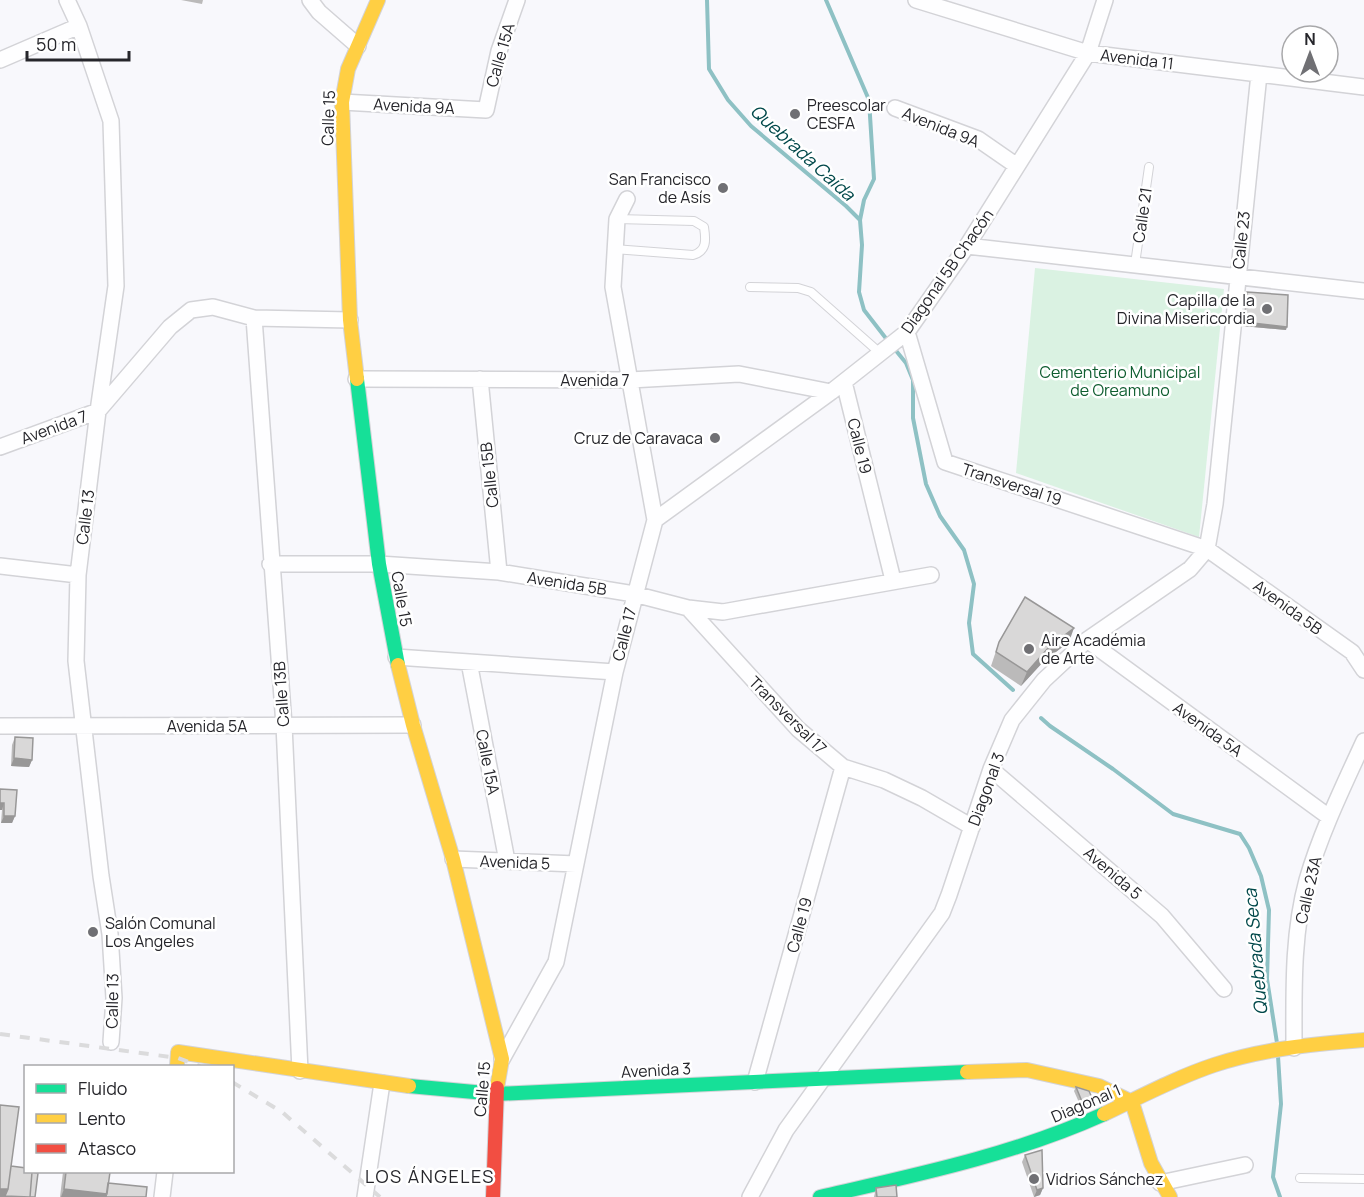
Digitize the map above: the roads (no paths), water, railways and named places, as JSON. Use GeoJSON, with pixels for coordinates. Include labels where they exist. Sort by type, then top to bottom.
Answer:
{"type":"FeatureCollection","features":[{"type":"Feature","properties":{"kind":"street","name":"Calle 13"},"geometry":{"type":"LineString","coordinates":[[66,0],[79,26],[111,122],[116,286],[78,575],[76,661],[82,726],[110,934],[114,998],[111,1042]]}},
{"type":"Feature","properties":{"kind":"street"},"geometry":{"type":"LineString","coordinates":[[310,0],[319,12],[358,46]]}},
{"type":"Feature","properties":{"kind":"street","name":"Calle 15"},"geometry":{"type":"LineString","coordinates":[[378,0],[348,69],[342,102],[350,320],[379,564],[396,657],[413,725],[453,859],[502,1059],[496,1094],[493,1197]]}},
{"type":"Feature","properties":{"kind":"street","name":"Calle 15A"},"geometry":{"type":"LineString","coordinates":[[486,110],[499,51],[517,0]]}},
{"type":"Feature","properties":{"kind":"street","name":"Avenida 11"},"geometry":{"type":"LineString","coordinates":[[916,0],[1088,53],[1364,87]]}},
{"type":"Feature","properties":{"kind":"street","name":"Diagonal 5B Chacón"},"geometry":{"type":"LineString","coordinates":[[655,520],[831,392],[907,332],[968,246],[1088,53],[1105,0]]}},
{"type":"Feature","properties":{"kind":"street"},"geometry":{"type":"LineString","coordinates":[[0,60],[79,26]]}},
{"type":"Feature","properties":{"kind":"street","name":"Calle 23"},"geometry":{"type":"LineString","coordinates":[[1207,549],[1215,504],[1259,74]]}},
{"type":"Feature","properties":{"kind":"street","name":"Avenida 9A"},"geometry":{"type":"LineString","coordinates":[[342,102],[486,110]]}},
{"type":"Feature","properties":{"kind":"street","name":"Avenida 9A"},"geometry":{"type":"LineString","coordinates":[[895,108],[978,140],[1017,166]]}},
{"type":"Feature","properties":{"kind":"street","name":"Calle 17"},"geometry":{"type":"LineString","coordinates":[[502,1059],[556,962],[615,672],[655,520],[613,287],[617,219],[627,199]]}},
{"type":"Feature","properties":{"kind":"street"},"geometry":{"type":"LineString","coordinates":[[968,246],[1364,291]]}},
{"type":"Feature","properties":{"kind":"street","name":"Avenida 7"},"geometry":{"type":"LineString","coordinates":[[0,447],[98,411],[170,327],[191,310],[213,307],[254,318],[350,320]]}},
{"type":"Feature","properties":{"kind":"street","name":"Calle 13B"},"geometry":{"type":"LineString","coordinates":[[254,318],[270,564],[284,725],[300,1071]]}},
{"type":"Feature","properties":{"kind":"street","name":"Transversal 19"},"geometry":{"type":"LineString","coordinates":[[907,332],[945,462],[1207,549]]}},
{"type":"Feature","properties":{"kind":"street","name":"Avenida 7"},"geometry":{"type":"LineString","coordinates":[[356,379],[630,380],[740,374],[831,392]]}},
{"type":"Feature","properties":{"kind":"street","name":"Calle 15B"},"geometry":{"type":"LineString","coordinates":[[480,379],[499,572]]}},
{"type":"Feature","properties":{"kind":"street","name":"Calle 19"},"geometry":{"type":"LineString","coordinates":[[844,382],[893,580]]}},
{"type":"Feature","properties":{"kind":"street","name":"Diagonal 3"},"geometry":{"type":"LineString","coordinates":[[823,1078],[942,913],[991,769],[1012,720],[1044,681],[1087,640],[1190,569],[1207,549]]}},
{"type":"Feature","properties":{"kind":"street","name":"Avenida 5B"},"geometry":{"type":"LineString","coordinates":[[1207,549],[1352,652],[1364,670]]}},
{"type":"Feature","properties":{"kind":"street","name":"Avenida 5B"},"geometry":{"type":"LineString","coordinates":[[270,564],[379,564],[499,572],[634,594],[688,608],[723,612],[931,575]]}},
{"type":"Feature","properties":{"kind":"street"},"geometry":{"type":"LineString","coordinates":[[0,566],[78,575]]}},
{"type":"Feature","properties":{"kind":"street","name":"Transversal 17"},"geometry":{"type":"LineString","coordinates":[[688,608],[798,729],[843,767],[884,780],[922,798],[972,827]]}},
{"type":"Feature","properties":{"kind":"street","name":"Avenida 5A"},"geometry":{"type":"LineString","coordinates":[[1087,640],[1329,817]]}},
{"type":"Feature","properties":{"kind":"street"},"geometry":{"type":"LineString","coordinates":[[396,657],[615,672]]}},
{"type":"Feature","properties":{"kind":"street","name":"Calle 15A"},"geometry":{"type":"LineString","coordinates":[[469,662],[507,861]]}},
{"type":"Feature","properties":{"kind":"street","name":"Avenida 5A"},"geometry":{"type":"LineString","coordinates":[[0,726],[413,725]]}},
{"type":"Feature","properties":{"kind":"street","name":"Calle 23A"},"geometry":{"type":"LineString","coordinates":[[1290,1049],[1295,951],[1307,882],[1329,817],[1364,741]]}},
{"type":"Feature","properties":{"kind":"street","name":"Calle 19"},"geometry":{"type":"LineString","coordinates":[[755,1082],[843,767]]}},
{"type":"Feature","properties":{"kind":"street","name":"Avenida 5"},"geometry":{"type":"LineString","coordinates":[[991,769],[1162,916],[1224,989]]}},
{"type":"Feature","properties":{"kind":"street","name":"Avenida 5"},"geometry":{"type":"LineString","coordinates":[[453,859],[576,864]]}},
{"type":"Feature","properties":{"kind":"street"},"geometry":{"type":"LineString","coordinates":[[494,1024],[519,1028]]}},
{"type":"Feature","properties":{"kind":"street","name":"Diagonal 1"},"geometry":{"type":"LineString","coordinates":[[820,1197],[861,1192],[951,1168],[1050,1137],[1222,1062],[1257,1054],[1364,1040]]}},
{"type":"Feature","properties":{"kind":"street","name":"Avenida 3"},"geometry":{"type":"LineString","coordinates":[[178,1060],[233,1065]]}},
{"type":"Feature","properties":{"kind":"street","name":"Avenida 3"},"geometry":{"type":"LineString","coordinates":[[234,1065],[496,1094],[1027,1070],[1098,1086],[1132,1102]]}},
{"type":"Feature","properties":{"kind":"street"},"geometry":{"type":"LineString","coordinates":[[750,1197],[786,1130],[823,1078]]}},
{"type":"Feature","properties":{"kind":"street"},"geometry":{"type":"LineString","coordinates":[[364,1197],[382,1083]]}},
{"type":"Feature","properties":{"kind":"street"},"geometry":{"type":"LineString","coordinates":[[1132,1102],[1149,1161],[1170,1197]]}},
{"type":"Feature","properties":{"kind":"street"},"geometry":{"type":"LineString","coordinates":[[1161,1183],[1245,1165]]}},
{"type":"Feature","properties":{"kind":"street"},"geometry":{"type":"LineString","coordinates":[[162,1197],[165,1173]]}},
{"type":"Feature","properties":{"kind":"lane","name":"Calle 21"},"geometry":{"type":"LineString","coordinates":[[1135,264],[1149,167]]}},
{"type":"Feature","properties":{"kind":"lane"},"geometry":{"type":"LineString","coordinates":[[614,249],[693,255],[700,253],[706,238],[704,227],[694,221],[617,219]]}},
{"type":"Feature","properties":{"kind":"lane"},"geometry":{"type":"LineString","coordinates":[[750,287],[798,288],[811,292],[880,353]]}},
{"type":"Feature","properties":{"kind":"lane"},"geometry":{"type":"LineString","coordinates":[[1300,1178],[1364,1179]]}},
{"type":"Feature","properties":{"kind":"waterway","name":"Quebrada Caída"},"geometry":{"type":"LineString","coordinates":[[707,0],[709,69],[728,100],[751,126],[860,220]]}},
{"type":"Feature","properties":{"kind":"waterway","name":"Quebrada Seca"},"geometry":{"type":"LineString","coordinates":[[826,0],[869,100],[874,179],[864,200],[860,220],[862,245],[859,292],[864,310],[888,341]]}},
{"type":"Feature","properties":{"kind":"waterway","name":"Quebrada Seca"},"geometry":{"type":"LineString","coordinates":[[893,347],[906,363],[913,380],[913,418],[926,484],[940,516],[964,550],[974,584],[969,623],[973,654],[1013,690]]}},
{"type":"Feature","properties":{"kind":"waterway","name":"Quebrada Seca"},"geometry":{"type":"LineString","coordinates":[[1041,718],[1173,814],[1240,834],[1261,876],[1269,910],[1267,979],[1277,1043]]}},
{"type":"Feature","properties":{"kind":"waterway","name":"Quebrada Seca"},"geometry":{"type":"LineString","coordinates":[[1278,1056],[1281,1104],[1273,1177],[1280,1197]]}},
{"type":"Feature","properties":{"kind":"railway"},"geometry":{"type":"LineString","coordinates":[[0,1034],[178,1058],[197,1065]]}},
{"type":"Feature","properties":{"kind":"railway"},"geometry":{"type":"LineString","coordinates":[[234,1083],[282,1112],[380,1197]]}},
{"type":"Feature","properties":{"kind":"place","name":"Preescolar CESFA"},"geometry":{"type":"Point","coordinates":[795,114]}},
{"type":"Feature","properties":{"kind":"place","name":"San Francisco de Asís"},"geometry":{"type":"Point","coordinates":[723,188]}},
{"type":"Feature","properties":{"kind":"place","name":"Capilla de la Divina Misericordia"},"geometry":{"type":"Point","coordinates":[1267,309]}},
{"type":"Feature","properties":{"kind":"place","name":"Cruz de Caravaca"},"geometry":{"type":"Point","coordinates":[715,438]}},
{"type":"Feature","properties":{"kind":"place","name":"Aire Académia de Arte"},"geometry":{"type":"Point","coordinates":[1029,649]}},
{"type":"Feature","properties":{"kind":"place","name":"Salón Comunal Los Angeles"},"geometry":{"type":"Point","coordinates":[93,932]}},
{"type":"Feature","properties":{"kind":"place","name":"Vidrios Sánchez"},"geometry":{"type":"Point","coordinates":[1034,1179]}},
{"type":"Feature","properties":{"kind":"district","name":"LOS ÁNGELES"},"geometry":{"type":"Point","coordinates":[430,1176]}},
{"type":"Feature","properties":{"kind":"park label","name":"Cementerio Municipal de Oreamuno"},"geometry":{"type":"Point","coordinates":[1120,381]}}]}
